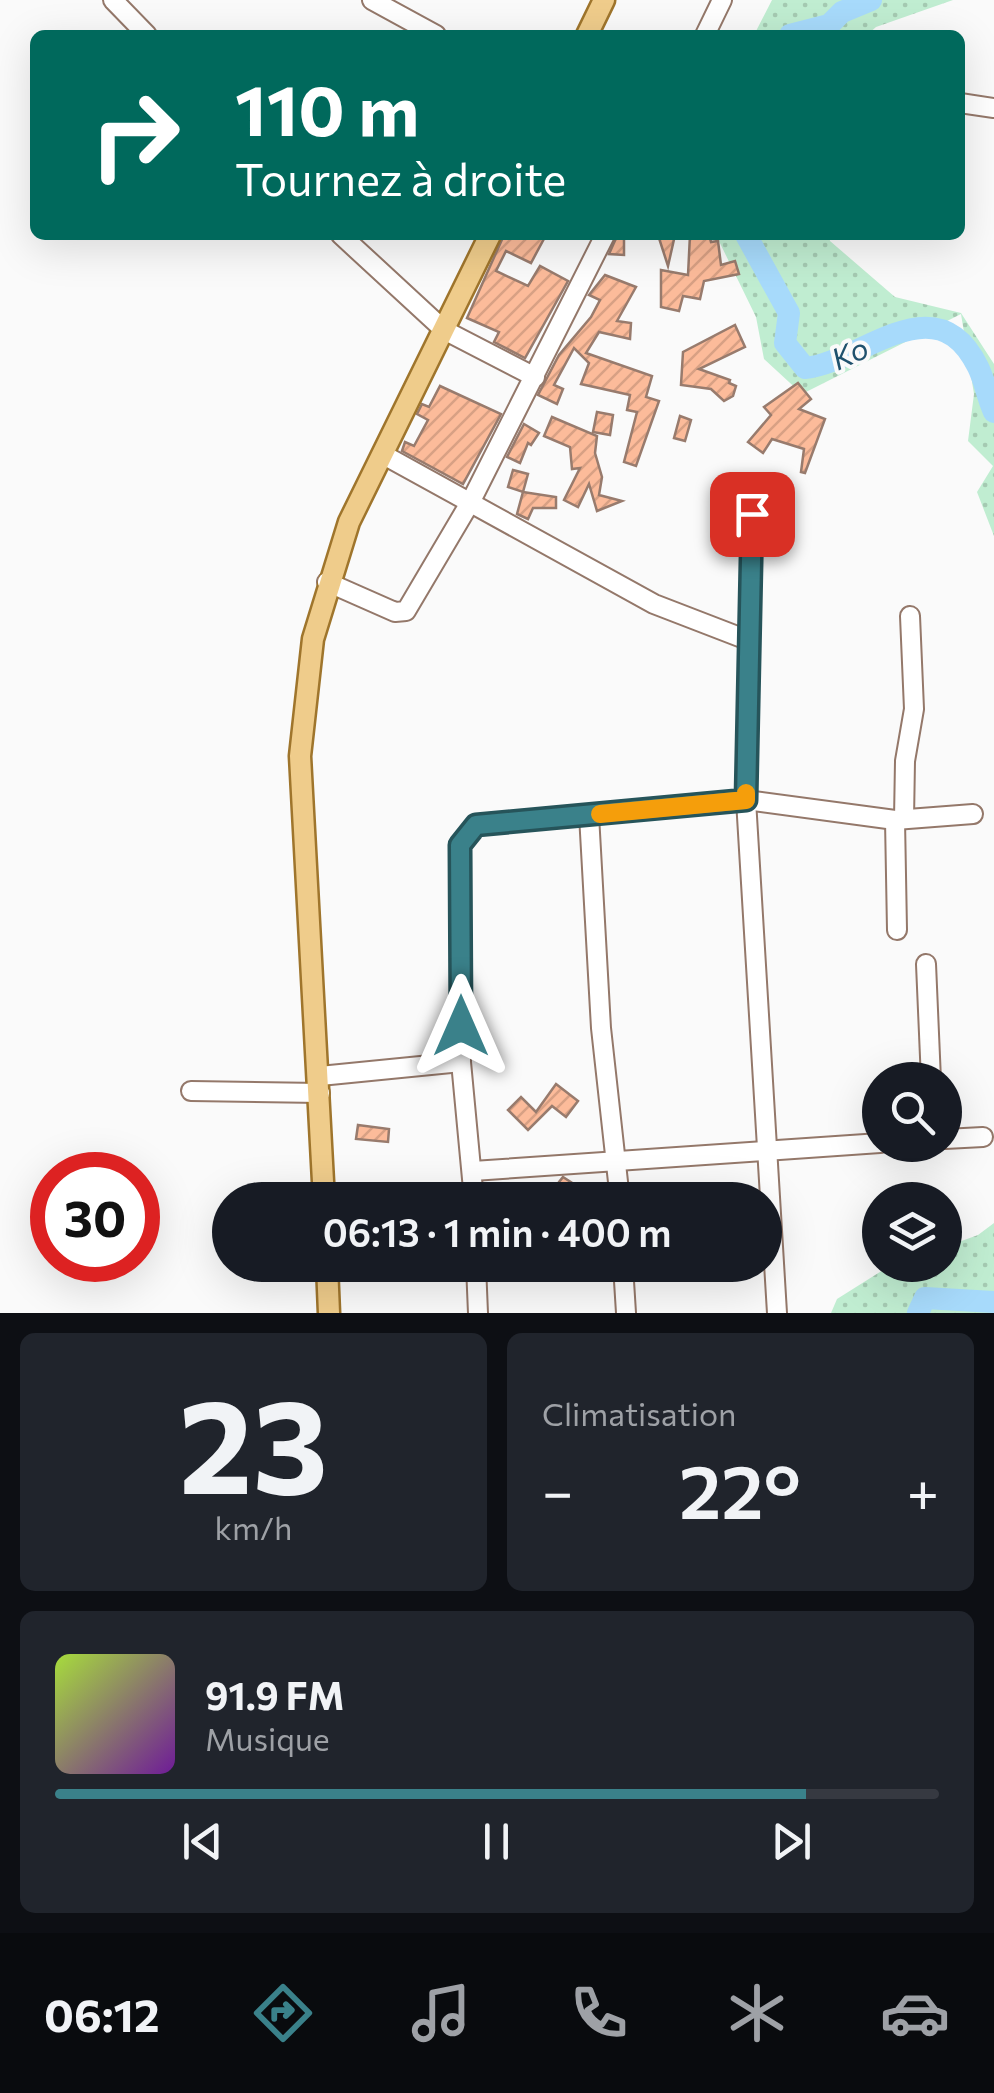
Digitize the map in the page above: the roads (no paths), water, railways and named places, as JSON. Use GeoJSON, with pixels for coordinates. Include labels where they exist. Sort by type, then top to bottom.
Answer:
{"type":"FeatureCollection","features":[{"type":"Feature","properties":{"kind":"main road"},"geometry":{"type":"LineString","coordinates":[[589,30],[604,0]]}},
{"type":"Feature","properties":{"kind":"main road"},"geometry":{"type":"LineString","coordinates":[[323,1182],[300,756],[304,694],[327,582],[349,522],[488,240]]}},
{"type":"Feature","properties":{"kind":"main road"},"geometry":{"type":"LineString","coordinates":[[328,1282],[329,1313]]}},
{"type":"Feature","properties":{"kind":"street"},"geometry":{"type":"LineString","coordinates":[[112,0],[141,30]]}},
{"type":"Feature","properties":{"kind":"street"},"geometry":{"type":"LineString","coordinates":[[372,0],[427,30]]}},
{"type":"Feature","properties":{"kind":"street"},"geometry":{"type":"LineString","coordinates":[[707,30],[722,0]]}},
{"type":"Feature","properties":{"kind":"street"},"geometry":{"type":"LineString","coordinates":[[965,104],[994,108]]}},
{"type":"Feature","properties":{"kind":"street"},"geometry":{"type":"LineString","coordinates":[[345,240],[444,330],[535,376]]}},
{"type":"Feature","properties":{"kind":"street"},"geometry":{"type":"LineString","coordinates":[[327,582],[395,612],[406,612],[472,501],[603,240]]}},
{"type":"Feature","properties":{"kind":"street"},"geometry":{"type":"LineString","coordinates":[[382,454],[654,604],[750,641]]}},
{"type":"Feature","properties":{"kind":"street"},"geometry":{"type":"LineString","coordinates":[[752,514],[746,800],[778,1313]]}},
{"type":"Feature","properties":{"kind":"street"},"geometry":{"type":"LineString","coordinates":[[897,930],[899,819],[914,709],[910,616]]}},
{"type":"Feature","properties":{"kind":"street"},"geometry":{"type":"LineString","coordinates":[[473,1182],[461,1062],[460,845],[476,825],[746,800],[899,819],[973,814]]}},
{"type":"Feature","properties":{"kind":"street"},"geometry":{"type":"LineString","coordinates":[[589,815],[601,1028],[619,1182]]}},
{"type":"Feature","properties":{"kind":"street"},"geometry":{"type":"LineString","coordinates":[[926,964],[930,1062]]}},
{"type":"Feature","properties":{"kind":"street"},"geometry":{"type":"LineString","coordinates":[[191,1091],[320,1084],[461,1062]]}},
{"type":"Feature","properties":{"kind":"street"},"geometry":{"type":"LineString","coordinates":[[962,1138],[983,1136]]}},
{"type":"Feature","properties":{"kind":"street"},"geometry":{"type":"LineString","coordinates":[[472,1171],[862,1145]]}},
{"type":"Feature","properties":{"kind":"street"},"geometry":{"type":"LineString","coordinates":[[477,1282],[478,1313]]}},
{"type":"Feature","properties":{"kind":"street"},"geometry":{"type":"LineString","coordinates":[[624,1282],[626,1313]]}},
{"type":"Feature","properties":{"kind":"waterway","name":"Ko"},"geometry":{"type":"LineString","coordinates":[[810,30],[829,25],[842,12],[871,0]]}},
{"type":"Feature","properties":{"kind":"waterway","name":"Ko"},"geometry":{"type":"LineString","coordinates":[[749,240],[789,313],[785,343],[805,368],[827,363],[897,333],[920,328],[941,330],[961,342],[978,367],[994,412]]}},
{"type":"Feature","properties":{"kind":"waterway","name":"Ko"},"geometry":{"type":"LineString","coordinates":[[918,1313],[925,1298],[994,1302]]}}]}
